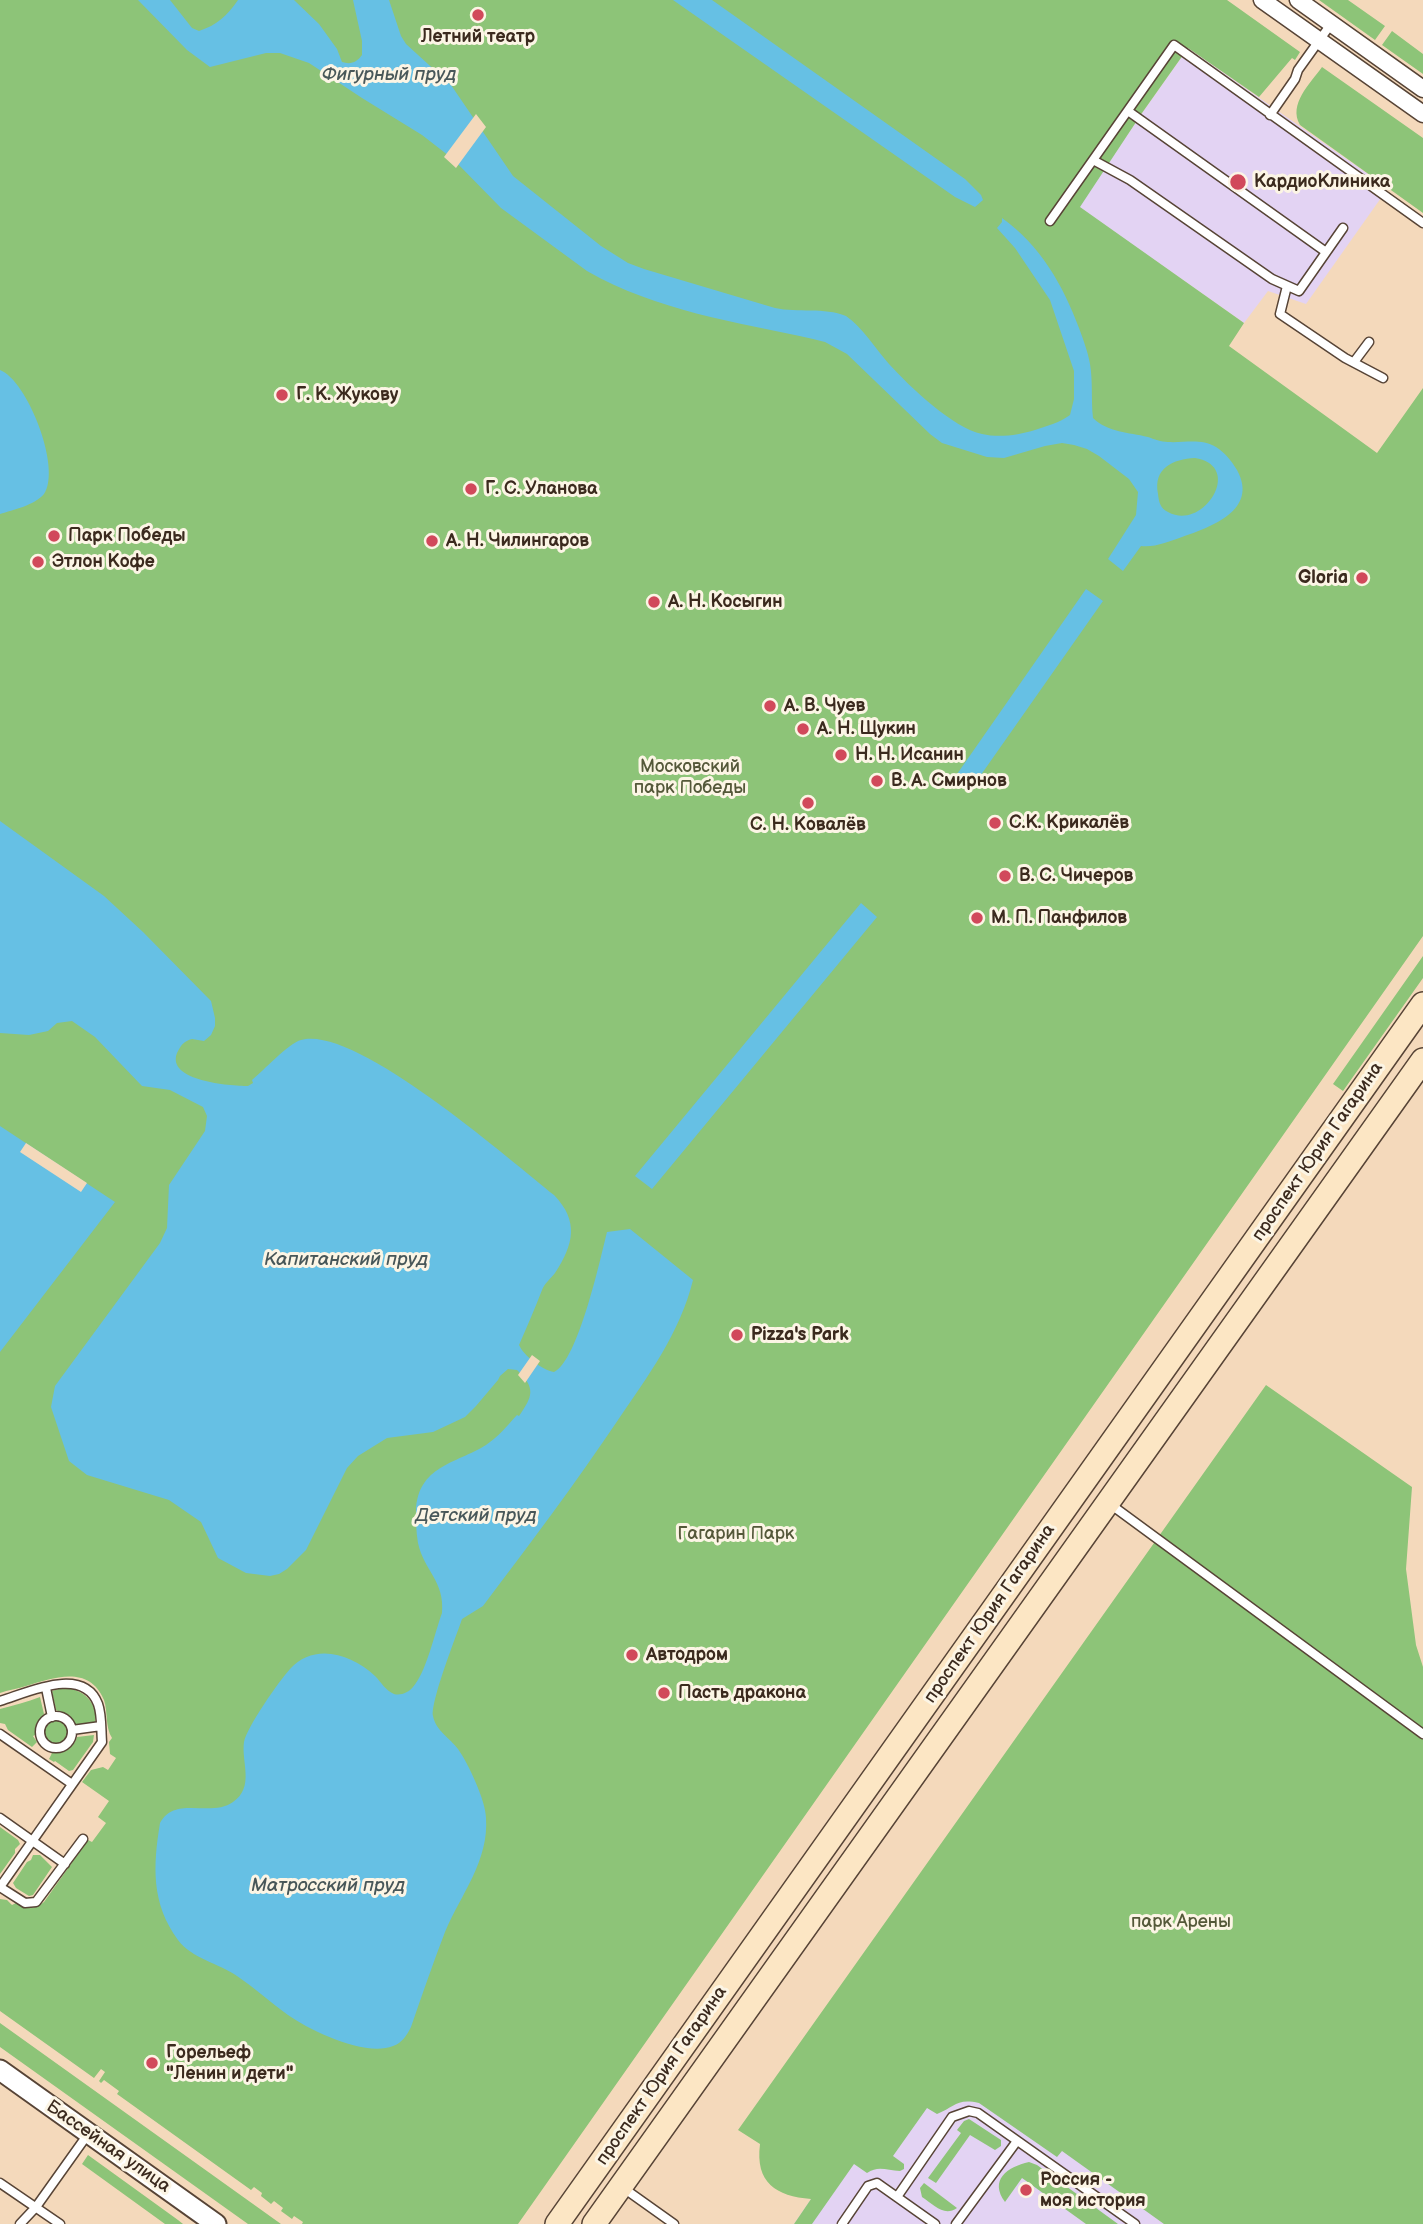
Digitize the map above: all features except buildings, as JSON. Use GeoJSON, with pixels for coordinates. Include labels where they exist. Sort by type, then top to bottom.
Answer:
{"type":"FeatureCollection","features":[{"type":"Feature","properties":{"kind":"main road","name":"проспект Юрия Гагарина"},"geometry":{"type":"LineString","coordinates":[[557,2224],[1423,1004]]}},
{"type":"Feature","properties":{"kind":"main road","name":"проспект Юрия Гагарина"},"geometry":{"type":"LineString","coordinates":[[594,2224],[1423,1060]]}},
{"type":"Feature","properties":{"kind":"street"},"geometry":{"type":"LineString","coordinates":[[1298,0],[1423,89]]}},
{"type":"Feature","properties":{"kind":"street"},"geometry":{"type":"LineString","coordinates":[[1273,3],[1319,41],[1423,114]]}},
{"type":"Feature","properties":{"kind":"street","name":"Бассейная улица"},"geometry":{"type":"LineString","coordinates":[[0,2070],[212,2223]]}},
{"type":"Feature","properties":{"kind":"lane"},"geometry":{"type":"LineString","coordinates":[[1270,115],[1331,24]]}},
{"type":"Feature","properties":{"kind":"lane"},"geometry":{"type":"LineString","coordinates":[[1050,220],[1174,46],[1423,223]]}},
{"type":"Feature","properties":{"kind":"lane"},"geometry":{"type":"LineString","coordinates":[[1128,111],[1326,252]]}},
{"type":"Feature","properties":{"kind":"lane"},"geometry":{"type":"LineString","coordinates":[[1093,159],[1130,180],[1272,279],[1299,291],[1343,228]]}},
{"type":"Feature","properties":{"kind":"lane"},"geometry":{"type":"LineString","coordinates":[[1287,286],[1280,314],[1383,379]]}},
{"type":"Feature","properties":{"kind":"lane"},"geometry":{"type":"LineString","coordinates":[[1354,362],[1368,342]]}},
{"type":"Feature","properties":{"kind":"lane"},"geometry":{"type":"LineString","coordinates":[[1108,1502],[1423,1734]]}},
{"type":"Feature","properties":{"kind":"lane"},"geometry":{"type":"LineString","coordinates":[[0,1702],[66,1683],[76,1684],[87,1689],[97,1702],[102,1742],[0,1887],[25,1903],[34,1903],[44,1894],[83,1839]]}},
{"type":"Feature","properties":{"kind":"lane"},"geometry":{"type":"LineString","coordinates":[[46,1688],[52,1717]]}},
{"type":"Feature","properties":{"kind":"lane"},"geometry":{"type":"LineString","coordinates":[[52,1717],[65,1719],[72,1730],[71,1739],[65,1745],[55,1748],[41,1739],[40,1730],[45,1721],[52,1717]]}},
{"type":"Feature","properties":{"kind":"lane"},"geometry":{"type":"LineString","coordinates":[[72,1730],[101,1727]]}},
{"type":"Feature","properties":{"kind":"lane"},"geometry":{"type":"LineString","coordinates":[[0,1734],[72,1784]]}},
{"type":"Feature","properties":{"kind":"lane"},"geometry":{"type":"LineString","coordinates":[[37,1759],[47,1745]]}},
{"type":"Feature","properties":{"kind":"lane"},"geometry":{"type":"LineString","coordinates":[[0,1818],[65,1864]]}},
{"type":"Feature","properties":{"kind":"lane"},"geometry":{"type":"LineString","coordinates":[[897,2197],[952,2117],[970,2111],[978,2113],[1135,2224]]}},
{"type":"Feature","properties":{"kind":"lane"},"geometry":{"type":"LineString","coordinates":[[20,2224],[36,2207],[89,2133]]}},
{"type":"Feature","properties":{"kind":"lane"},"geometry":{"type":"LineString","coordinates":[[956,2224],[1017,2141]]}},
{"type":"Feature","properties":{"kind":"lane"},"geometry":{"type":"LineString","coordinates":[[0,2183],[60,2224]]}},
{"type":"Feature","properties":{"kind":"lane"},"geometry":{"type":"LineString","coordinates":[[842,2224],[869,2186],[877,2183],[935,2224]]}},
{"type":"Feature","properties":{"kind":"lane"},"geometry":{"type":"LineString","coordinates":[[621,2186],[674,2224]]}},
{"type":"Feature","properties":{"kind":"shaded area","name":"КардиоКлиника"},"geometry":{"type":"Polygon","coordinates":[[[1188,48],[1388,188],[1306,304],[1268,291],[1244,323],[1079,207],[1188,48]]]}},
{"type":"Feature","properties":{"kind":"shaded area"},"geometry":{"type":"Polygon","coordinates":[[[963,2062],[1188,2224],[794,2224],[811,2199],[963,2062]]]}},
{"type":"Feature","properties":{"kind":"green space","name":"Московский парк Победы"},"geometry":{"type":"Polygon","coordinates":[[[0,0],[1227,0],[1300,52],[1295,60],[1292,58],[1259,97],[1188,48],[1080,207],[1244,323],[1229,346],[1377,453],[1423,388],[1423,936],[518,2224],[302,2224],[303,2222],[294,2216],[292,2219],[281,2211],[283,2208],[274,2201],[271,2204],[254,2187],[251,2190],[117,2094],[119,2091],[104,2080],[101,2083],[99,2081],[105,2072],[101,2069],[94,2078],[0,2011],[0,1899],[27,1908],[44,1902],[88,1840],[92,1842],[106,1823],[98,1817],[109,1801],[82,1782],[91,1770],[103,1767],[108,1770],[116,1758],[110,1754],[109,1742],[112,1738],[104,1700],[89,1682],[70,1676],[59,1677],[0,1693],[0,0]]]}},
{"type":"Feature","properties":{"kind":"green space"},"geometry":{"type":"Polygon","coordinates":[[[1319,0],[1348,0],[1385,26],[1375,40],[1319,0]]]}},
{"type":"Feature","properties":{"kind":"green space"},"geometry":{"type":"Polygon","coordinates":[[[1392,31],[1423,54],[1423,74],[1382,45],[1392,31]]]}},
{"type":"Feature","properties":{"kind":"green space"},"geometry":{"type":"Polygon","coordinates":[[[1322,67],[1423,138],[1423,213],[1300,125],[1297,109],[1302,94],[1322,67]]]}},
{"type":"Feature","properties":{"kind":"green space"},"geometry":{"type":"Polygon","coordinates":[[[1423,956],[1423,978],[1343,1091],[1333,1084],[1423,956]]]}},
{"type":"Feature","properties":{"kind":"green space","name":"парк Арены"},"geometry":{"type":"Polygon","coordinates":[[[1266,1385],[1412,1487],[1406,1569],[1416,1645],[1423,1667],[1423,2224],[1164,2224],[1062,2151],[1057,2157],[979,2103],[965,2102],[937,2114],[927,2108],[893,2156],[904,2164],[904,2169],[879,2169],[867,2173],[854,2164],[812,2224],[794,2224],[811,2199],[788,2195],[770,2185],[761,2169],[760,2144],[738,2130],[1266,1385]]]}},
{"type":"Feature","properties":{"kind":"green space"},"geometry":{"type":"Polygon","coordinates":[[[62,1688],[76,1691],[88,1698],[94,1709],[95,1723],[76,1725],[70,1716],[56,1710],[52,1691],[62,1688]]]}},
{"type":"Feature","properties":{"kind":"green space"},"geometry":{"type":"Polygon","coordinates":[[[40,1697],[44,1714],[36,1724],[33,1736],[37,1742],[32,1747],[8,1730],[5,1724],[0,1723],[0,1709],[40,1697]]]}},
{"type":"Feature","properties":{"kind":"green space"},"geometry":{"type":"Polygon","coordinates":[[[56,1720],[65,1723],[68,1732],[65,1741],[56,1744],[47,1741],[44,1732],[47,1723],[56,1720]]]}},
{"type":"Feature","properties":{"kind":"green space"},"geometry":{"type":"Polygon","coordinates":[[[94,1735],[93,1742],[73,1770],[69,1771],[49,1759],[52,1753],[68,1750],[77,1737],[94,1735]]]}},
{"type":"Feature","properties":{"kind":"green space"},"geometry":{"type":"Polygon","coordinates":[[[0,1827],[20,1844],[0,1874],[0,1827]]]}},
{"type":"Feature","properties":{"kind":"green space"},"geometry":{"type":"Polygon","coordinates":[[[33,1855],[40,1855],[52,1867],[33,1895],[29,1896],[13,1883],[33,1855]]]}},
{"type":"Feature","properties":{"kind":"green space"},"geometry":{"type":"Polygon","coordinates":[[[0,2023],[281,2224],[248,2224],[0,2047],[0,2023]]]}},
{"type":"Feature","properties":{"kind":"green space"},"geometry":{"type":"Polygon","coordinates":[[[969,2119],[1001,2140],[1001,2146],[995,2150],[970,2135],[936,2183],[928,2178],[961,2133],[957,2130],[969,2119]]]}},
{"type":"Feature","properties":{"kind":"green space"},"geometry":{"type":"Polygon","coordinates":[[[88,2155],[183,2224],[165,2224],[82,2164],[88,2155]]]}},
{"type":"Feature","properties":{"kind":"green space"},"geometry":{"type":"Polygon","coordinates":[[[1029,2162],[1037,2165],[1118,2224],[1086,2224],[1022,2178],[1005,2202],[999,2187],[1003,2176],[1014,2167],[1029,2162]]]}},
{"type":"Feature","properties":{"kind":"green space"},"geometry":{"type":"Polygon","coordinates":[[[924,2183],[957,2208],[943,2211],[922,2197],[920,2188],[924,2183]]]}},
{"type":"Feature","properties":{"kind":"water","name":"Фигурный пруд"},"geometry":{"type":"Polygon","coordinates":[[[138,0],[170,0],[192,28],[199,31],[221,19],[238,0],[294,0],[319,24],[337,49],[342,62],[348,63],[356,61],[362,55],[362,41],[353,0],[389,0],[406,44],[451,85],[513,176],[601,246],[628,263],[644,269],[775,308],[846,316],[898,373],[932,405],[970,430],[995,436],[1022,433],[1057,422],[1070,415],[1074,399],[1074,371],[1050,300],[1015,248],[997,228],[1002,218],[1039,253],[1058,281],[1073,312],[1090,364],[1093,418],[1106,427],[1163,442],[1199,442],[1216,447],[1228,457],[1237,470],[1242,484],[1242,496],[1229,515],[1206,528],[1162,544],[1141,546],[1123,571],[1108,559],[1136,515],[1138,492],[1129,479],[1087,449],[1062,443],[1004,458],[987,457],[942,443],[847,354],[825,342],[669,306],[614,285],[587,271],[501,208],[453,159],[422,135],[309,63],[280,53],[266,53],[210,67],[187,50],[138,0]],[[1195,458],[1179,460],[1166,467],[1157,485],[1159,502],[1163,509],[1181,516],[1194,513],[1205,506],[1218,484],[1217,473],[1210,463],[1195,458]]]}},
{"type":"Feature","properties":{"kind":"water"},"geometry":{"type":"Polygon","coordinates":[[[673,0],[712,0],[965,179],[983,200],[975,207],[955,197],[673,0]]]}},
{"type":"Feature","properties":{"kind":"water"},"geometry":{"type":"Polygon","coordinates":[[[0,370],[21,390],[31,407],[49,465],[48,482],[40,498],[0,514],[0,370]]]}},
{"type":"Feature","properties":{"kind":"water"},"geometry":{"type":"Polygon","coordinates":[[[1086,589],[1103,601],[971,789],[955,777],[1086,589]]]}},
{"type":"Feature","properties":{"kind":"water"},"geometry":{"type":"Polygon","coordinates":[[[0,821],[104,896],[211,1001],[215,1026],[204,1041],[192,1039],[181,1046],[176,1062],[181,1070],[202,1080],[248,1086],[296,1042],[326,1041],[357,1053],[431,1098],[554,1195],[567,1214],[570,1242],[555,1273],[543,1288],[519,1345],[529,1358],[539,1365],[554,1372],[563,1364],[571,1349],[587,1308],[607,1232],[630,1229],[693,1280],[671,1336],[629,1404],[569,1491],[483,1606],[462,1619],[440,1683],[433,1716],[440,1730],[462,1755],[476,1782],[485,1811],[486,1834],[479,1863],[445,1932],[411,2027],[404,2038],[393,2046],[368,2048],[324,2035],[288,2015],[237,1976],[190,1952],[169,1926],[159,1898],[156,1854],[160,1823],[175,1810],[224,1806],[240,1796],[246,1774],[246,1735],[279,1683],[300,1661],[310,1656],[333,1654],[366,1668],[394,1694],[405,1693],[413,1687],[426,1662],[442,1613],[440,1592],[418,1543],[418,1496],[431,1475],[486,1445],[519,1416],[530,1397],[530,1387],[517,1370],[508,1369],[465,1417],[433,1432],[387,1438],[358,1456],[347,1468],[306,1550],[287,1569],[270,1576],[246,1573],[218,1558],[201,1522],[169,1500],[87,1475],[69,1461],[51,1407],[55,1386],[160,1243],[167,1228],[169,1185],[205,1131],[207,1116],[203,1107],[170,1090],[142,1086],[95,1037],[72,1021],[57,1023],[48,1031],[29,1035],[0,1033],[0,821]]]}},
{"type":"Feature","properties":{"kind":"water"},"geometry":{"type":"Polygon","coordinates":[[[861,903],[877,917],[652,1189],[635,1176],[861,903]]]}},
{"type":"Feature","properties":{"kind":"water"},"geometry":{"type":"Polygon","coordinates":[[[0,1126],[115,1202],[0,1352],[0,1126]]]}},
{"type":"Feature","properties":{"kind":"pier"},"geometry":{"type":"Polygon","coordinates":[[[476,114],[486,127],[456,168],[444,157],[476,114]]]}},
{"type":"Feature","properties":{"kind":"pier"},"geometry":{"type":"Polygon","coordinates":[[[26,1143],[87,1183],[81,1192],[20,1152],[26,1143]]]}},
{"type":"Feature","properties":{"kind":"pier"},"geometry":{"type":"Polygon","coordinates":[[[532,1355],[540,1361],[525,1383],[518,1375],[532,1355]]]}},
{"type":"Feature","properties":{"kind":"place","name":"Летний театр"},"geometry":{"type":"Point","coordinates":[478,15]}},
{"type":"Feature","properties":{"kind":"place","name":"КардиоКлиника"},"geometry":{"type":"Point","coordinates":[1238,182]}},
{"type":"Feature","properties":{"kind":"place","name":"Г. К. Жукову"},"geometry":{"type":"Point","coordinates":[282,395]}},
{"type":"Feature","properties":{"kind":"place","name":"Г. С. Уланова"},"geometry":{"type":"Point","coordinates":[471,489]}},
{"type":"Feature","properties":{"kind":"place","name":"Парк Победы"},"geometry":{"type":"Point","coordinates":[54,536]}},
{"type":"Feature","properties":{"kind":"place","name":"А. Н. Чилингаров"},"geometry":{"type":"Point","coordinates":[432,541]}},
{"type":"Feature","properties":{"kind":"place","name":"Этлон Кофе"},"geometry":{"type":"Point","coordinates":[38,562]}},
{"type":"Feature","properties":{"kind":"place","name":"Gloria"},"geometry":{"type":"Point","coordinates":[1362,578]}},
{"type":"Feature","properties":{"kind":"place","name":"А. Н. Косыгин"},"geometry":{"type":"Point","coordinates":[654,602]}},
{"type":"Feature","properties":{"kind":"place","name":"А. В. Чуев"},"geometry":{"type":"Point","coordinates":[770,706]}},
{"type":"Feature","properties":{"kind":"place","name":"А. Н. Щукин"},"geometry":{"type":"Point","coordinates":[803,729]}},
{"type":"Feature","properties":{"kind":"place","name":"Н. Н. Исанин"},"geometry":{"type":"Point","coordinates":[841,755]}},
{"type":"Feature","properties":{"kind":"place","name":"В. А. Смирнов"},"geometry":{"type":"Point","coordinates":[877,781]}},
{"type":"Feature","properties":{"kind":"place","name":"С. Н. Ковалёв"},"geometry":{"type":"Point","coordinates":[808,803]}},
{"type":"Feature","properties":{"kind":"place","name":"С.К. Крикалёв"},"geometry":{"type":"Point","coordinates":[995,823]}},
{"type":"Feature","properties":{"kind":"place","name":"В. С. Чичеров"},"geometry":{"type":"Point","coordinates":[1005,876]}},
{"type":"Feature","properties":{"kind":"place","name":"М. П. Панфилов"},"geometry":{"type":"Point","coordinates":[977,918]}},
{"type":"Feature","properties":{"kind":"place","name":"Pizza's Park"},"geometry":{"type":"Point","coordinates":[737,1335]}},
{"type":"Feature","properties":{"kind":"place","name":"Автодром"},"geometry":{"type":"Point","coordinates":[632,1655]}},
{"type":"Feature","properties":{"kind":"place","name":"Пасть дракона"},"geometry":{"type":"Point","coordinates":[664,1693]}},
{"type":"Feature","properties":{"kind":"place","name":"Горельеф \"Ленин и дети\""},"geometry":{"type":"Point","coordinates":[152,2063]}},
{"type":"Feature","properties":{"kind":"place","name":"Россия - моя история"},"geometry":{"type":"Point","coordinates":[1026,2190]}},
{"type":"Feature","properties":{"kind":"water label","name":"Капитанский пруд"},"geometry":{"type":"Point","coordinates":[346,1260]}},
{"type":"Feature","properties":{"kind":"water label","name":"Детский пруд"},"geometry":{"type":"Point","coordinates":[476,1516]}},
{"type":"Feature","properties":{"kind":"water label","name":"Матросский пруд"},"geometry":{"type":"Point","coordinates":[328,1886]}},
{"type":"Feature","properties":{"kind":"park label","name":"Гагарин Парк"},"geometry":{"type":"Point","coordinates":[736,1534]}}]}
